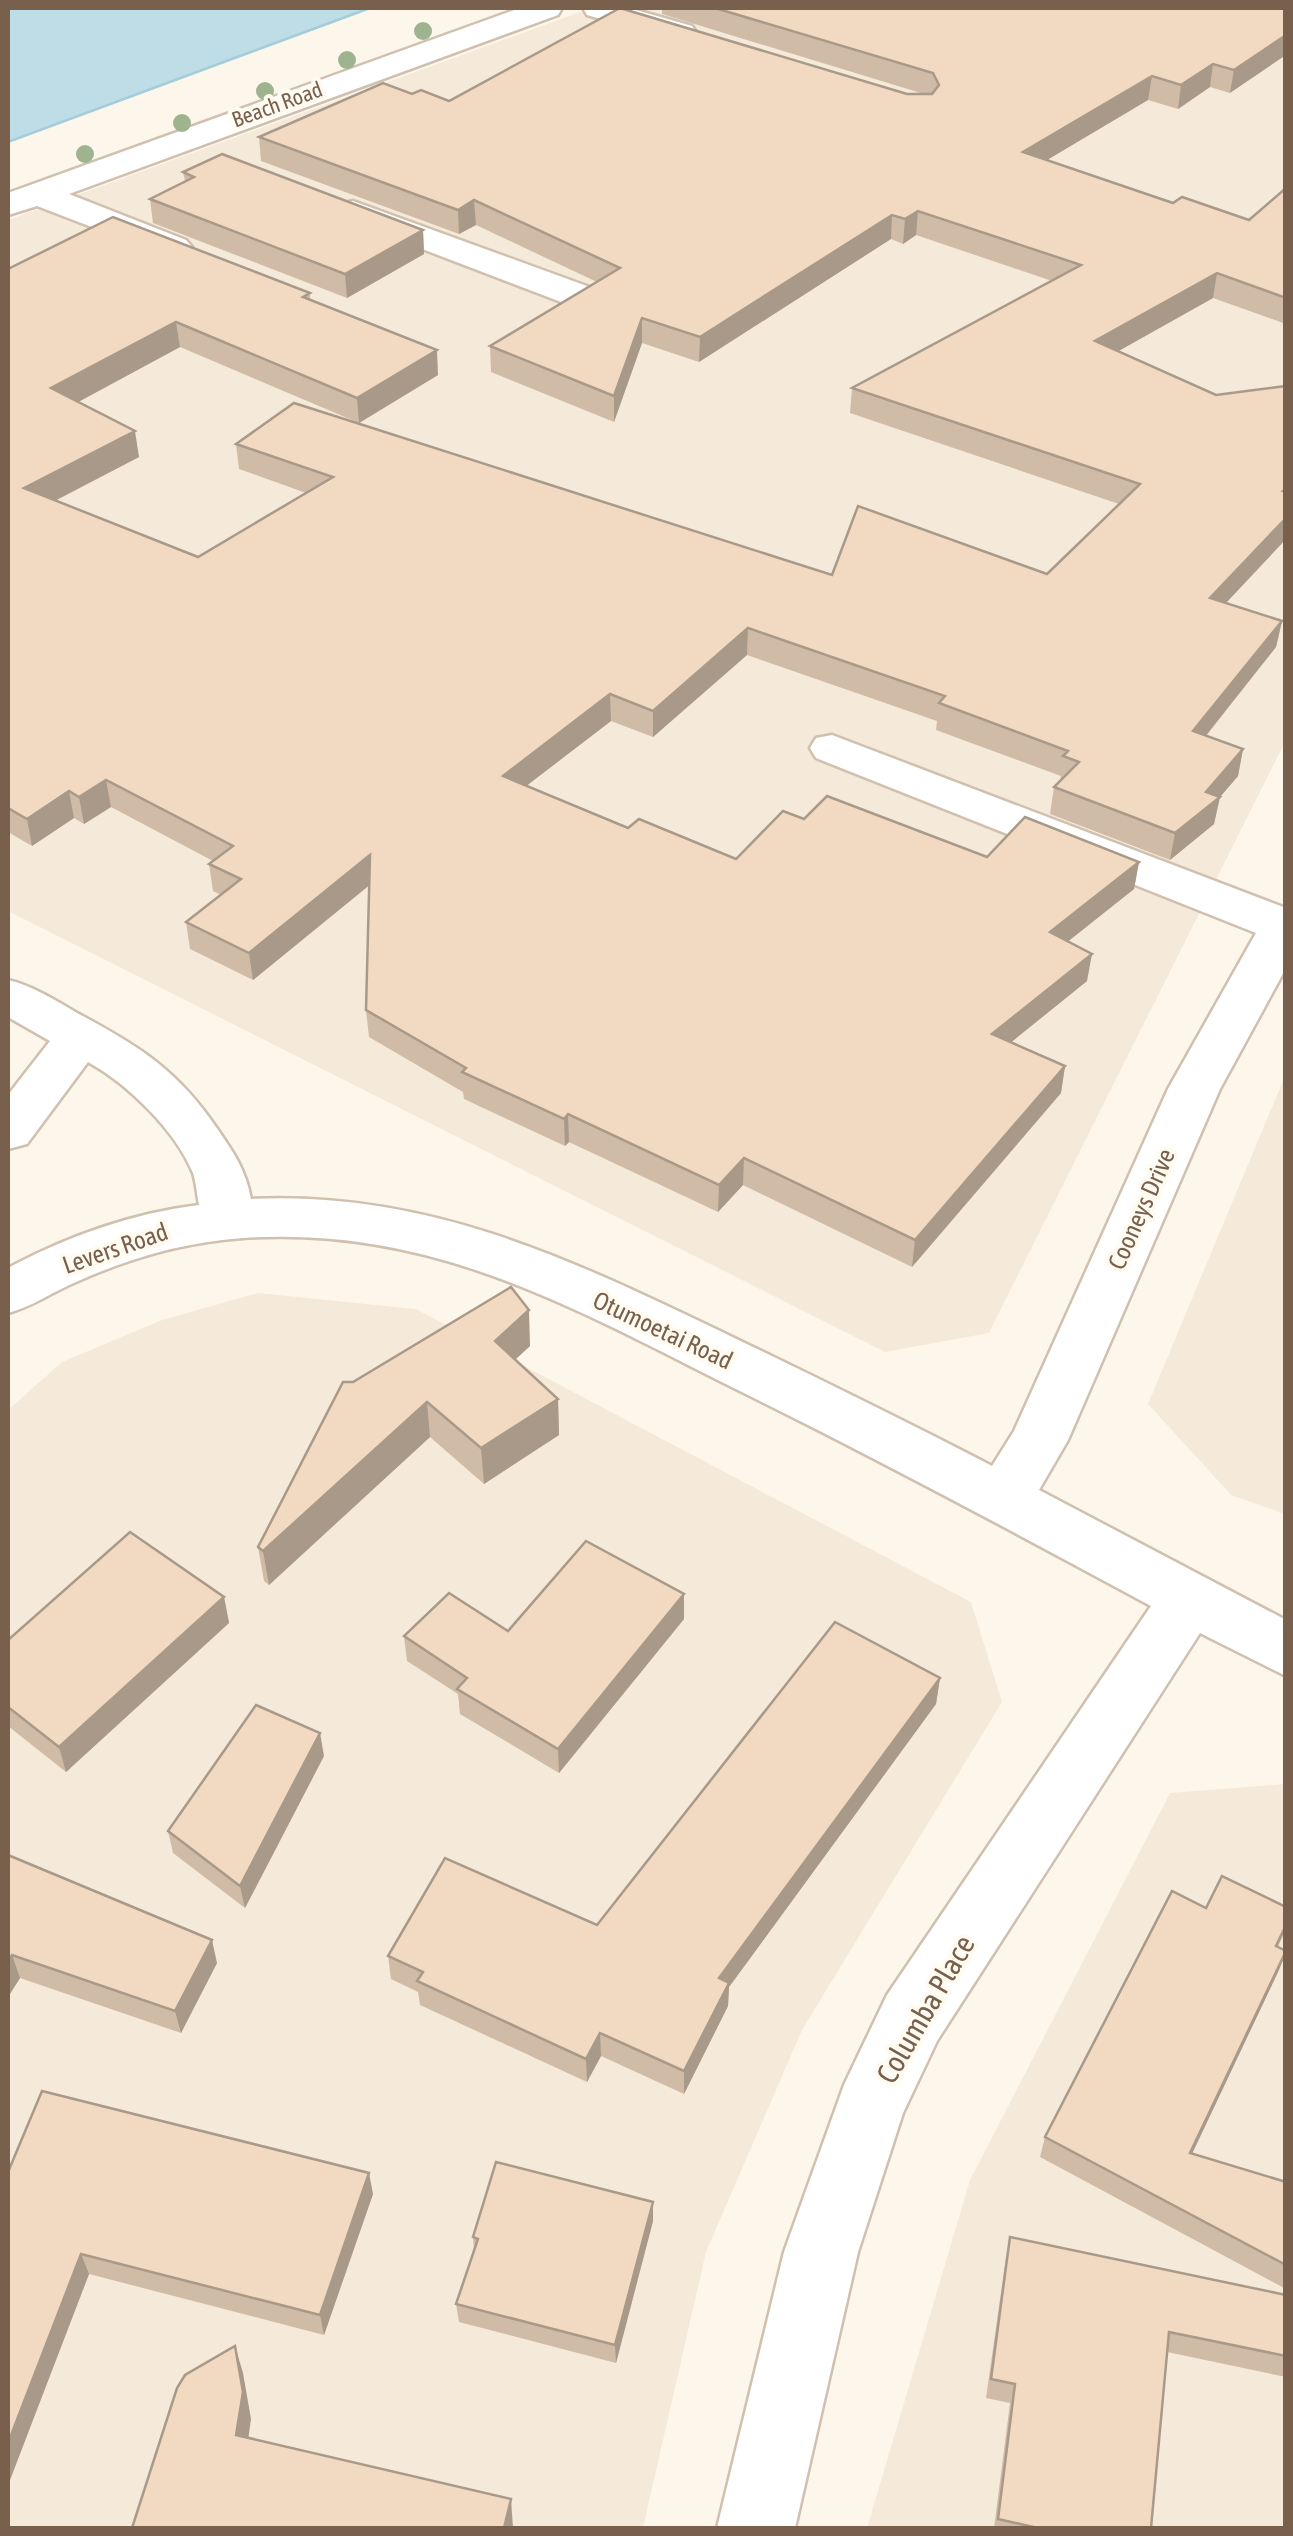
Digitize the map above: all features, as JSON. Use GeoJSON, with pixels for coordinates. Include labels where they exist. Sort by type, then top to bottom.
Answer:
{"type":"FeatureCollection","features":[{"type":"Feature","properties":{"kind":"street","name":"Beach Road"},"geometry":{"type":"LineString","coordinates":[[22,199],[547,8]]}},
{"type":"Feature","properties":{"kind":"street"},"geometry":{"type":"LineString","coordinates":[[598,8],[710,43]]}},
{"type":"Feature","properties":{"kind":"street"},"geometry":{"type":"LineString","coordinates":[[172,143],[228,164]]}},
{"type":"Feature","properties":{"kind":"street"},"geometry":{"type":"LineString","coordinates":[[22,199],[200,258]]}},
{"type":"Feature","properties":{"kind":"street"},"geometry":{"type":"LineString","coordinates":[[322,199],[582,296]]}},
{"type":"Feature","properties":{"kind":"street"},"geometry":{"type":"LineString","coordinates":[[832,748],[1285,924]]}},
{"type":"Feature","properties":{"kind":"street","name":"Cooneys Drive"},"geometry":{"type":"LineString","coordinates":[[1003,1497],[1037,1443],[1194,1089],[1285,924]]}},
{"type":"Feature","properties":{"kind":"street"},"geometry":{"type":"LineString","coordinates":[[8,996],[145,1076],[178,1110],[220,1171],[228,1218]]}},
{"type":"Feature","properties":{"kind":"street"},"geometry":{"type":"LineString","coordinates":[[8,1131],[82,1036]]}},
{"type":"Feature","properties":{"kind":"street","name":"Otumoetai Road"},"geometry":{"type":"LineString","coordinates":[[228,1218],[317,1216],[444,1236],[664,1329],[1003,1497],[1286,1650]]}},
{"type":"Feature","properties":{"kind":"street","name":"Levers Road"},"geometry":{"type":"LineString","coordinates":[[8,1293],[32,1278],[112,1246],[180,1226],[228,1218]]}},
{"type":"Feature","properties":{"kind":"street","name":"Columba Place"},"geometry":{"type":"LineString","coordinates":[[756,2528],[820,2252],[868,2109],[912,2018],[1190,1598]]}},
{"type":"Feature","properties":{"kind":"shaded area"},"geometry":{"type":"Polygon","coordinates":[[[591,8],[1285,8],[1285,742],[989,1333],[885,1352],[8,911],[8,220],[591,8]]]}},
{"type":"Feature","properties":{"kind":"shaded area"},"geometry":{"type":"Polygon","coordinates":[[[1285,1076],[1285,1514],[1231,1495],[1148,1404],[1285,1076]]]}},
{"type":"Feature","properties":{"kind":"shaded area"},"geometry":{"type":"Polygon","coordinates":[[[258,1293],[416,1309],[971,1602],[1002,1702],[802,2030],[706,2252],[643,2528],[8,2528],[8,1410],[62,1362],[162,1320],[258,1293]]]}},
{"type":"Feature","properties":{"kind":"shaded area"},"geometry":{"type":"Polygon","coordinates":[[[1285,1784],[1285,2528],[867,2528],[970,2180],[1170,1793],[1285,1784]]]}},
{"type":"Feature","properties":{"kind":"water"},"geometry":{"type":"Polygon","coordinates":[[[8,8],[370,8],[8,142],[8,8]]]}},
{"type":"Feature","properties":{"kind":"building"},"geometry":{"type":"Polygon","coordinates":[[[620,8],[907,94],[932,94],[939,85],[933,73],[715,8],[1286,8],[1286,35],[1234,70],[1213,64],[1181,85],[1152,76],[1023,152],[1173,203],[1182,197],[1249,220],[1286,188],[1286,298],[1217,273],[1095,341],[1216,395],[1286,386],[1286,518],[1210,598],[1282,621],[1193,731],[1243,749],[1206,792],[1220,797],[1175,833],[1054,787],[1079,762],[1063,756],[1068,751],[939,703],[945,696],[748,628],[653,711],[610,694],[503,776],[628,828],[639,819],[736,859],[783,811],[804,819],[827,796],[987,857],[1025,817],[1139,862],[1050,932],[1092,954],[992,1034],[1065,1066],[915,1240],[744,1158],[719,1185],[568,1114],[564,1119],[462,1072],[466,1068],[366,1010],[370,855],[249,953],[186,922],[241,879],[209,864],[233,846],[106,780],[79,797],[69,791],[27,819],[8,808],[8,269],[113,217],[310,293],[303,297],[437,350],[357,398],[176,322],[51,388],[135,431],[24,488],[198,557],[333,477],[236,444],[294,403],[832,575],[858,506],[1047,574],[1140,484],[852,388],[1081,265],[918,211],[905,219],[892,215],[700,337],[642,318],[614,396],[490,346],[620,268],[474,200],[458,210],[259,137],[383,83],[412,94],[421,90],[449,101],[620,8]]]}},
{"type":"Feature","properties":{"kind":"building"},"geometry":{"type":"Polygon","coordinates":[[[222,154],[423,230],[345,274],[150,199],[194,177],[183,172],[222,154]]]}},
{"type":"Feature","properties":{"kind":"building"},"geometry":{"type":"Polygon","coordinates":[[[511,1287],[529,1310],[495,1341],[558,1399],[481,1448],[427,1402],[263,1551],[258,1547],[343,1382],[353,1382],[511,1287]]]}},
{"type":"Feature","properties":{"kind":"building"},"geometry":{"type":"Polygon","coordinates":[[[130,1532],[224,1597],[59,1747],[8,1707],[8,1640],[130,1532]]]}},
{"type":"Feature","properties":{"kind":"building"},"geometry":{"type":"Polygon","coordinates":[[[586,1541],[684,1594],[558,1749],[457,1689],[467,1678],[404,1636],[449,1593],[508,1631],[586,1541]]]}},
{"type":"Feature","properties":{"kind":"building"},"geometry":{"type":"Polygon","coordinates":[[[835,1622],[940,1678],[719,1978],[729,1983],[684,2071],[600,2033],[586,2059],[417,1981],[423,1972],[388,1956],[445,1858],[597,1925],[835,1622]]]}},
{"type":"Feature","properties":{"kind":"building"},"geometry":{"type":"Polygon","coordinates":[[[256,1705],[320,1733],[240,1886],[168,1831],[256,1705]]]}},
{"type":"Feature","properties":{"kind":"building"},"geometry":{"type":"Polygon","coordinates":[[[8,1855],[212,1940],[175,2011],[12,1955],[8,1962],[8,1855]]]}},
{"type":"Feature","properties":{"kind":"building"},"geometry":{"type":"Polygon","coordinates":[[[1222,1876],[1286,1907],[1286,1925],[1276,1946],[1286,1951],[1190,2153],[1286,2182],[1286,2265],[1045,2137],[1172,1891],[1206,1908],[1222,1876]]]}},
{"type":"Feature","properties":{"kind":"building"},"geometry":{"type":"Polygon","coordinates":[[[42,2091],[369,2173],[320,2315],[81,2254],[8,2443],[8,2172],[42,2091]]]}},
{"type":"Feature","properties":{"kind":"building"},"geometry":{"type":"Polygon","coordinates":[[[496,2162],[653,2202],[615,2345],[456,2304],[478,2239],[473,2237],[496,2162]]]}},
{"type":"Feature","properties":{"kind":"building"},"geometry":{"type":"Polygon","coordinates":[[[1010,2237],[1286,2295],[1286,2356],[1169,2332],[1151,2528],[1038,2528],[998,2519],[1015,2384],[991,2379],[1010,2237]]]}},
{"type":"Feature","properties":{"kind":"building"},"geometry":{"type":"Polygon","coordinates":[[[235,2346],[243,2392],[236,2435],[511,2499],[504,2528],[132,2528],[177,2388],[185,2375],[235,2346]]]}}]}
